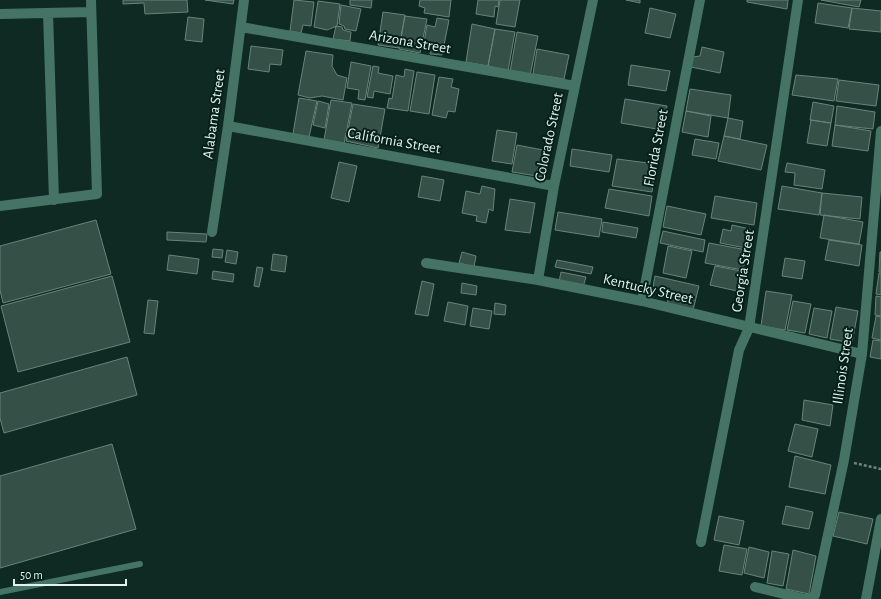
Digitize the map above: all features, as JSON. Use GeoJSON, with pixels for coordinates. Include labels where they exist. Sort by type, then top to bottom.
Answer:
{"type":"FeatureCollection","features":[{"type":"Feature","properties":{"kind":"street"},"geometry":{"type":"LineString","coordinates":[[0,206],[96,194],[91,0]]}},
{"type":"Feature","properties":{"kind":"street","name":"Alabama Street"},"geometry":{"type":"LineString","coordinates":[[212,232],[228,126],[244,0]]}},
{"type":"Feature","properties":{"kind":"street","name":"Colorado Street"},"geometry":{"type":"LineString","coordinates":[[538,280],[554,186],[593,0]]}},
{"type":"Feature","properties":{"kind":"street","name":"Florida Street"},"geometry":{"type":"LineString","coordinates":[[642,301],[700,0]]}},
{"type":"Feature","properties":{"kind":"street","name":"Georgia Street"},"geometry":{"type":"LineString","coordinates":[[701,542],[739,350],[749,328],[798,0]]}},
{"type":"Feature","properties":{"kind":"street"},"geometry":{"type":"LineString","coordinates":[[0,14],[91,12]]}},
{"type":"Feature","properties":{"kind":"street"},"geometry":{"type":"LineString","coordinates":[[48,13],[54,200]]}},
{"type":"Feature","properties":{"kind":"street","name":"Arizona Street"},"geometry":{"type":"LineString","coordinates":[[241,27],[575,86]]}},
{"type":"Feature","properties":{"kind":"street","name":"California Street"},"geometry":{"type":"LineString","coordinates":[[228,126],[554,186]]}},
{"type":"Feature","properties":{"kind":"street","name":"Illinois Street"},"geometry":{"type":"LineString","coordinates":[[808,599],[815,595],[844,460],[862,354],[881,131]]}},
{"type":"Feature","properties":{"kind":"street","name":"Kentucky Street"},"geometry":{"type":"LineString","coordinates":[[426,263],[538,280],[642,301],[862,354]]}},
{"type":"Feature","properties":{"kind":"street"},"geometry":{"type":"LineString","coordinates":[[866,599],[881,519]]}},
{"type":"Feature","properties":{"kind":"street"},"geometry":{"type":"LineString","coordinates":[[755,588],[805,599]]}},
{"type":"Feature","properties":{"kind":"lane"},"geometry":{"type":"LineString","coordinates":[[0,592],[140,564]]}},
{"type":"Feature","properties":{"kind":"path"},"geometry":{"type":"LineString","coordinates":[[844,460],[881,469]]}},
{"type":"Feature","properties":{"kind":"building"},"geometry":{"type":"Polygon","coordinates":[[[123,0],[187,0],[188,12],[145,14],[144,3],[123,4],[123,0]]]}},
{"type":"Feature","properties":{"kind":"building"},"geometry":{"type":"Polygon","coordinates":[[[205,0],[234,0],[233,4],[205,0]]]}},
{"type":"Feature","properties":{"kind":"building"},"geometry":{"type":"Polygon","coordinates":[[[294,0],[314,2],[311,26],[303,25],[301,33],[290,31],[294,0]]]}},
{"type":"Feature","properties":{"kind":"building"},"geometry":{"type":"Polygon","coordinates":[[[350,0],[372,0],[371,8],[350,5],[350,0]]]}},
{"type":"Feature","properties":{"kind":"building"},"geometry":{"type":"Polygon","coordinates":[[[420,0],[451,0],[449,17],[424,13],[425,8],[419,6],[420,0]]]}},
{"type":"Feature","properties":{"kind":"building"},"geometry":{"type":"Polygon","coordinates":[[[478,0],[499,0],[498,7],[495,6],[494,17],[476,14],[478,0]]]}},
{"type":"Feature","properties":{"kind":"building"},"geometry":{"type":"Polygon","coordinates":[[[500,0],[520,0],[515,27],[496,24],[500,0]]]}},
{"type":"Feature","properties":{"kind":"building"},"geometry":{"type":"Polygon","coordinates":[[[626,0],[640,0],[640,3],[626,0]]]}},
{"type":"Feature","properties":{"kind":"building"},"geometry":{"type":"Polygon","coordinates":[[[747,0],[788,0],[787,9],[747,2],[747,0]]]}},
{"type":"Feature","properties":{"kind":"building"},"geometry":{"type":"Polygon","coordinates":[[[821,0],[861,0],[859,7],[821,0]]]}},
{"type":"Feature","properties":{"kind":"building"},"geometry":{"type":"Polygon","coordinates":[[[318,1],[340,4],[337,26],[327,30],[314,27],[318,1]]]}},
{"type":"Feature","properties":{"kind":"building"},"geometry":{"type":"Polygon","coordinates":[[[818,3],[852,8],[848,28],[815,23],[818,3]]]}},
{"type":"Feature","properties":{"kind":"building"},"geometry":{"type":"Polygon","coordinates":[[[341,5],[361,9],[356,31],[345,29],[344,26],[339,24],[341,5]]]}},
{"type":"Feature","properties":{"kind":"building"},"geometry":{"type":"Polygon","coordinates":[[[650,8],[676,14],[670,38],[645,33],[650,8]]]}},
{"type":"Feature","properties":{"kind":"building"},"geometry":{"type":"Polygon","coordinates":[[[852,8],[881,11],[881,32],[849,29],[852,8]]]}},
{"type":"Feature","properties":{"kind":"building"},"geometry":{"type":"Polygon","coordinates":[[[383,12],[405,15],[399,48],[378,45],[383,12]]]}},
{"type":"Feature","properties":{"kind":"building"},"geometry":{"type":"Polygon","coordinates":[[[405,16],[427,19],[420,53],[399,49],[405,16]]]}},
{"type":"Feature","properties":{"kind":"building"},"geometry":{"type":"Polygon","coordinates":[[[188,17],[204,19],[202,42],[185,40],[188,17]]]}},
{"type":"Feature","properties":{"kind":"building"},"geometry":{"type":"Polygon","coordinates":[[[437,18],[449,20],[442,55],[430,54],[432,43],[424,42],[427,25],[435,27],[437,18]]]}},
{"type":"Feature","properties":{"kind":"building"},"geometry":{"type":"Polygon","coordinates":[[[472,24],[495,29],[488,66],[466,62],[472,24]]]}},
{"type":"Feature","properties":{"kind":"building"},"geometry":{"type":"Polygon","coordinates":[[[336,26],[342,27],[343,30],[351,32],[350,41],[333,39],[336,26]]]}},
{"type":"Feature","properties":{"kind":"building"},"geometry":{"type":"Polygon","coordinates":[[[495,29],[515,32],[508,71],[488,66],[495,29]]]}},
{"type":"Feature","properties":{"kind":"building"},"geometry":{"type":"Polygon","coordinates":[[[517,32],[538,36],[530,76],[510,72],[517,32]]]}},
{"type":"Feature","properties":{"kind":"building"},"geometry":{"type":"Polygon","coordinates":[[[251,46],[283,50],[281,65],[270,64],[269,72],[248,69],[251,46]]]}},
{"type":"Feature","properties":{"kind":"building"},"geometry":{"type":"Polygon","coordinates":[[[702,47],[724,52],[720,73],[691,67],[693,57],[700,56],[702,47]]]}},
{"type":"Feature","properties":{"kind":"building"},"geometry":{"type":"Polygon","coordinates":[[[537,49],[569,55],[564,79],[533,74],[537,49]]]}},
{"type":"Feature","properties":{"kind":"building"},"geometry":{"type":"Polygon","coordinates":[[[306,51],[333,55],[332,66],[337,75],[347,78],[343,100],[322,96],[310,98],[298,95],[306,51]]]}},
{"type":"Feature","properties":{"kind":"building"},"geometry":{"type":"Polygon","coordinates":[[[351,62],[371,66],[365,100],[358,99],[359,90],[347,88],[351,62]]]}},
{"type":"Feature","properties":{"kind":"building"},"geometry":{"type":"Polygon","coordinates":[[[631,65],[670,71],[666,91],[628,85],[631,65]]]}},
{"type":"Feature","properties":{"kind":"building"},"geometry":{"type":"Polygon","coordinates":[[[373,66],[379,67],[378,73],[393,76],[390,94],[374,91],[373,98],[367,97],[373,66]]]}},
{"type":"Feature","properties":{"kind":"building"},"geometry":{"type":"Polygon","coordinates":[[[405,69],[414,71],[408,111],[387,108],[389,98],[392,99],[396,75],[404,77],[405,69]]]}},
{"type":"Feature","properties":{"kind":"building"},"geometry":{"type":"Polygon","coordinates":[[[417,72],[435,75],[429,114],[410,111],[417,72]]]}},
{"type":"Feature","properties":{"kind":"building"},"geometry":{"type":"Polygon","coordinates":[[[796,75],[838,79],[834,101],[792,95],[796,75]]]}},
{"type":"Feature","properties":{"kind":"building"},"geometry":{"type":"Polygon","coordinates":[[[439,77],[453,79],[451,87],[459,89],[455,112],[448,111],[446,118],[432,115],[439,77]]]}},
{"type":"Feature","properties":{"kind":"building"},"geometry":{"type":"Polygon","coordinates":[[[839,80],[879,85],[876,106],[836,101],[839,80]]]}},
{"type":"Feature","properties":{"kind":"building"},"geometry":{"type":"Polygon","coordinates":[[[690,89],[731,95],[728,118],[686,111],[690,89]]]}},
{"type":"Feature","properties":{"kind":"building"},"geometry":{"type":"Polygon","coordinates":[[[299,98],[317,101],[309,137],[293,134],[299,98]]]}},
{"type":"Feature","properties":{"kind":"building"},"geometry":{"type":"Polygon","coordinates":[[[625,99],[667,106],[663,130],[621,123],[625,99]]]}},
{"type":"Feature","properties":{"kind":"building"},"geometry":{"type":"Polygon","coordinates":[[[331,100],[352,103],[344,144],[324,140],[331,100]]]}},
{"type":"Feature","properties":{"kind":"building"},"geometry":{"type":"Polygon","coordinates":[[[318,101],[329,104],[325,128],[313,125],[318,101]]]}},
{"type":"Feature","properties":{"kind":"building"},"geometry":{"type":"Polygon","coordinates":[[[813,102],[834,106],[831,123],[810,120],[813,102]]]}},
{"type":"Feature","properties":{"kind":"building"},"geometry":{"type":"Polygon","coordinates":[[[353,104],[385,109],[378,148],[346,141],[353,104]]]}},
{"type":"Feature","properties":{"kind":"building"},"geometry":{"type":"Polygon","coordinates":[[[837,106],[875,112],[873,129],[835,125],[837,106]]]}},
{"type":"Feature","properties":{"kind":"building"},"geometry":{"type":"Polygon","coordinates":[[[686,111],[711,116],[708,137],[682,132],[686,111]]]}},
{"type":"Feature","properties":{"kind":"building"},"geometry":{"type":"Polygon","coordinates":[[[728,118],[743,121],[740,139],[724,136],[728,118]]]}},
{"type":"Feature","properties":{"kind":"building"},"geometry":{"type":"Polygon","coordinates":[[[811,120],[831,123],[827,146],[807,143],[811,120]]]}},
{"type":"Feature","properties":{"kind":"building"},"geometry":{"type":"Polygon","coordinates":[[[835,125],[871,131],[868,151],[832,146],[835,125]]]}},
{"type":"Feature","properties":{"kind":"building"},"geometry":{"type":"Polygon","coordinates":[[[497,130],[517,133],[512,164],[492,161],[497,130]]]}},
{"type":"Feature","properties":{"kind":"building"},"geometry":{"type":"Polygon","coordinates":[[[724,136],[767,145],[761,170],[718,161],[724,136]]]}},
{"type":"Feature","properties":{"kind":"building"},"geometry":{"type":"Polygon","coordinates":[[[695,139],[719,143],[716,159],[692,155],[695,139]]]}},
{"type":"Feature","properties":{"kind":"building"},"geometry":{"type":"Polygon","coordinates":[[[517,145],[548,151],[543,177],[512,172],[517,145]]]}},
{"type":"Feature","properties":{"kind":"building"},"geometry":{"type":"Polygon","coordinates":[[[572,149],[612,155],[609,172],[570,166],[572,149]]]}},
{"type":"Feature","properties":{"kind":"building"},"geometry":{"type":"Polygon","coordinates":[[[617,159],[656,164],[652,192],[612,186],[617,159]]]}},
{"type":"Feature","properties":{"kind":"building"},"geometry":{"type":"Polygon","coordinates":[[[339,162],[357,166],[349,202],[331,198],[339,162]]]}},
{"type":"Feature","properties":{"kind":"building"},"geometry":{"type":"Polygon","coordinates":[[[787,163],[825,170],[822,189],[794,185],[795,173],[785,172],[787,163]]]}},
{"type":"Feature","properties":{"kind":"building"},"geometry":{"type":"Polygon","coordinates":[[[422,176],[444,180],[440,201],[418,197],[422,176]]]}},
{"type":"Feature","properties":{"kind":"building"},"geometry":{"type":"Polygon","coordinates":[[[482,186],[495,189],[493,211],[489,209],[486,223],[476,221],[477,216],[462,213],[466,191],[480,194],[482,186]]]}},
{"type":"Feature","properties":{"kind":"building"},"geometry":{"type":"Polygon","coordinates":[[[782,186],[822,193],[819,215],[778,209],[782,186]]]}},
{"type":"Feature","properties":{"kind":"building"},"geometry":{"type":"Polygon","coordinates":[[[609,189],[652,196],[649,216],[605,208],[609,189]]]}},
{"type":"Feature","properties":{"kind":"building"},"geometry":{"type":"Polygon","coordinates":[[[822,193],[862,197],[860,219],[820,215],[822,193]]]}},
{"type":"Feature","properties":{"kind":"building"},"geometry":{"type":"Polygon","coordinates":[[[715,196],[757,203],[754,225],[711,218],[715,196]]]}},
{"type":"Feature","properties":{"kind":"building"},"geometry":{"type":"Polygon","coordinates":[[[510,199],[535,203],[530,233],[505,230],[510,199]]]}},
{"type":"Feature","properties":{"kind":"building"},"geometry":{"type":"Polygon","coordinates":[[[667,206],[706,214],[701,235],[663,227],[667,206]]]}},
{"type":"Feature","properties":{"kind":"building"},"geometry":{"type":"Polygon","coordinates":[[[558,212],[602,219],[599,237],[555,230],[558,212]]]}},
{"type":"Feature","properties":{"kind":"building"},"geometry":{"type":"Polygon","coordinates":[[[824,215],[863,222],[859,244],[820,238],[824,215]]]}},
{"type":"Feature","properties":{"kind":"building"},"geometry":{"type":"Polygon","coordinates":[[[96,220],[111,274],[3,303],[0,290],[0,246],[96,220]]]}},
{"type":"Feature","properties":{"kind":"building"},"geometry":{"type":"Polygon","coordinates":[[[603,222],[638,228],[636,238],[602,232],[603,222]]]}},
{"type":"Feature","properties":{"kind":"building"},"geometry":{"type":"Polygon","coordinates":[[[732,225],[750,229],[749,234],[754,235],[751,249],[720,243],[723,229],[731,231],[732,225]]]}},
{"type":"Feature","properties":{"kind":"building"},"geometry":{"type":"Polygon","coordinates":[[[663,231],[705,240],[703,252],[660,243],[663,231]]]}},
{"type":"Feature","properties":{"kind":"building"},"geometry":{"type":"Polygon","coordinates":[[[167,232],[207,234],[206,242],[167,240],[167,232]]]}},
{"type":"Feature","properties":{"kind":"building"},"geometry":{"type":"Polygon","coordinates":[[[829,240],[862,245],[859,266],[825,260],[829,240]]]}},
{"type":"Feature","properties":{"kind":"building"},"geometry":{"type":"Polygon","coordinates":[[[709,243],[747,250],[743,270],[705,263],[709,243]]]}},
{"type":"Feature","properties":{"kind":"building"},"geometry":{"type":"Polygon","coordinates":[[[668,246],[692,251],[686,278],[663,273],[668,246]]]}},
{"type":"Feature","properties":{"kind":"building"},"geometry":{"type":"Polygon","coordinates":[[[213,249],[223,250],[222,258],[212,257],[213,249]]]}},
{"type":"Feature","properties":{"kind":"building"},"geometry":{"type":"Polygon","coordinates":[[[227,250],[238,252],[236,264],[225,262],[227,250]]]}},
{"type":"Feature","properties":{"kind":"building"},"geometry":{"type":"Polygon","coordinates":[[[462,252],[476,256],[474,267],[459,263],[462,252]]]}},
{"type":"Feature","properties":{"kind":"building"},"geometry":{"type":"Polygon","coordinates":[[[880,252],[881,272],[879,272],[880,252]]]}},
{"type":"Feature","properties":{"kind":"building"},"geometry":{"type":"Polygon","coordinates":[[[273,254],[287,256],[285,272],[271,270],[273,254]]]}},
{"type":"Feature","properties":{"kind":"building"},"geometry":{"type":"Polygon","coordinates":[[[169,255],[199,259],[197,274],[167,270],[169,255]]]}},
{"type":"Feature","properties":{"kind":"building"},"geometry":{"type":"Polygon","coordinates":[[[785,258],[805,261],[802,279],[782,276],[785,258]]]}},
{"type":"Feature","properties":{"kind":"building"},"geometry":{"type":"Polygon","coordinates":[[[557,260],[593,267],[591,274],[555,267],[557,260]]]}},
{"type":"Feature","properties":{"kind":"building"},"geometry":{"type":"Polygon","coordinates":[[[715,266],[741,271],[737,291],[710,285],[715,266]]]}},
{"type":"Feature","properties":{"kind":"building"},"geometry":{"type":"Polygon","coordinates":[[[257,267],[263,268],[259,287],[254,286],[257,267]]]}},
{"type":"Feature","properties":{"kind":"building"},"geometry":{"type":"Polygon","coordinates":[[[213,271],[234,274],[233,282],[212,279],[213,271]]]}},
{"type":"Feature","properties":{"kind":"building"},"geometry":{"type":"Polygon","coordinates":[[[561,272],[586,277],[583,287],[559,282],[561,272]]]}},
{"type":"Feature","properties":{"kind":"building"},"geometry":{"type":"Polygon","coordinates":[[[879,273],[881,273],[881,295],[876,294],[879,273]]]}},
{"type":"Feature","properties":{"kind":"building"},"geometry":{"type":"Polygon","coordinates":[[[112,276],[130,342],[18,372],[1,306],[112,276]]]}},
{"type":"Feature","properties":{"kind":"building"},"geometry":{"type":"Polygon","coordinates":[[[655,276],[699,286],[693,310],[667,304],[670,291],[653,287],[655,276]]]}},
{"type":"Feature","properties":{"kind":"building"},"geometry":{"type":"Polygon","coordinates":[[[422,281],[434,284],[428,316],[415,314],[422,281]]]}},
{"type":"Feature","properties":{"kind":"building"},"geometry":{"type":"Polygon","coordinates":[[[462,283],[477,286],[476,295],[461,293],[462,283]]]}},
{"type":"Feature","properties":{"kind":"building"},"geometry":{"type":"Polygon","coordinates":[[[766,291],[792,295],[785,330],[761,326],[766,291]]]}},
{"type":"Feature","properties":{"kind":"building"},"geometry":{"type":"Polygon","coordinates":[[[876,296],[881,297],[881,316],[875,315],[876,296]]]}},
{"type":"Feature","properties":{"kind":"building"},"geometry":{"type":"Polygon","coordinates":[[[148,300],[158,301],[154,334],[144,333],[148,300]]]}},
{"type":"Feature","properties":{"kind":"building"},"geometry":{"type":"Polygon","coordinates":[[[793,301],[811,304],[805,333],[787,330],[793,301]]]}},
{"type":"Feature","properties":{"kind":"building"},"geometry":{"type":"Polygon","coordinates":[[[448,302],[468,306],[465,325],[444,321],[448,302]]]}},
{"type":"Feature","properties":{"kind":"building"},"geometry":{"type":"Polygon","coordinates":[[[495,303],[506,305],[505,315],[494,314],[495,303]]]}},
{"type":"Feature","properties":{"kind":"building"},"geometry":{"type":"Polygon","coordinates":[[[836,307],[858,311],[852,343],[830,339],[836,307]]]}},
{"type":"Feature","properties":{"kind":"building"},"geometry":{"type":"Polygon","coordinates":[[[473,308],[492,311],[489,329],[470,326],[473,308]]]}},
{"type":"Feature","properties":{"kind":"building"},"geometry":{"type":"Polygon","coordinates":[[[814,308],[832,311],[827,338],[809,334],[814,308]]]}},
{"type":"Feature","properties":{"kind":"building"},"geometry":{"type":"Polygon","coordinates":[[[876,316],[881,317],[881,340],[872,338],[876,316]]]}},
{"type":"Feature","properties":{"kind":"building"},"geometry":{"type":"Polygon","coordinates":[[[873,340],[881,341],[881,359],[870,357],[873,340]]]}},
{"type":"Feature","properties":{"kind":"building"},"geometry":{"type":"Polygon","coordinates":[[[127,357],[137,395],[4,433],[0,418],[0,393],[127,357]]]}},
{"type":"Feature","properties":{"kind":"building"},"geometry":{"type":"Polygon","coordinates":[[[804,400],[833,405],[830,426],[802,420],[804,400]]]}},
{"type":"Feature","properties":{"kind":"building"},"geometry":{"type":"Polygon","coordinates":[[[795,424],[818,429],[812,457],[788,451],[795,424]]]}},
{"type":"Feature","properties":{"kind":"building"},"geometry":{"type":"Polygon","coordinates":[[[112,444],[136,529],[0,568],[0,476],[112,444]]]}},
{"type":"Feature","properties":{"kind":"building"},"geometry":{"type":"Polygon","coordinates":[[[795,456],[831,465],[825,494],[789,487],[795,456]]]}},
{"type":"Feature","properties":{"kind":"building"},"geometry":{"type":"Polygon","coordinates":[[[786,506],[813,512],[809,529],[782,524],[786,506]]]}},
{"type":"Feature","properties":{"kind":"building"},"geometry":{"type":"Polygon","coordinates":[[[839,512],[873,519],[867,544],[833,536],[839,512]]]}},
{"type":"Feature","properties":{"kind":"building"},"geometry":{"type":"Polygon","coordinates":[[[719,516],[744,521],[739,545],[714,540],[719,516]]]}},
{"type":"Feature","properties":{"kind":"building"},"geometry":{"type":"Polygon","coordinates":[[[724,545],[747,549],[742,575],[719,571],[724,545]]]}},
{"type":"Feature","properties":{"kind":"building"},"geometry":{"type":"Polygon","coordinates":[[[749,547],[769,552],[764,578],[744,573],[749,547]]]}},
{"type":"Feature","properties":{"kind":"building"},"geometry":{"type":"Polygon","coordinates":[[[793,550],[816,556],[809,594],[786,589],[793,550]]]}},
{"type":"Feature","properties":{"kind":"building"},"geometry":{"type":"Polygon","coordinates":[[[772,551],[789,554],[783,586],[767,583],[772,551]]]}}]}
